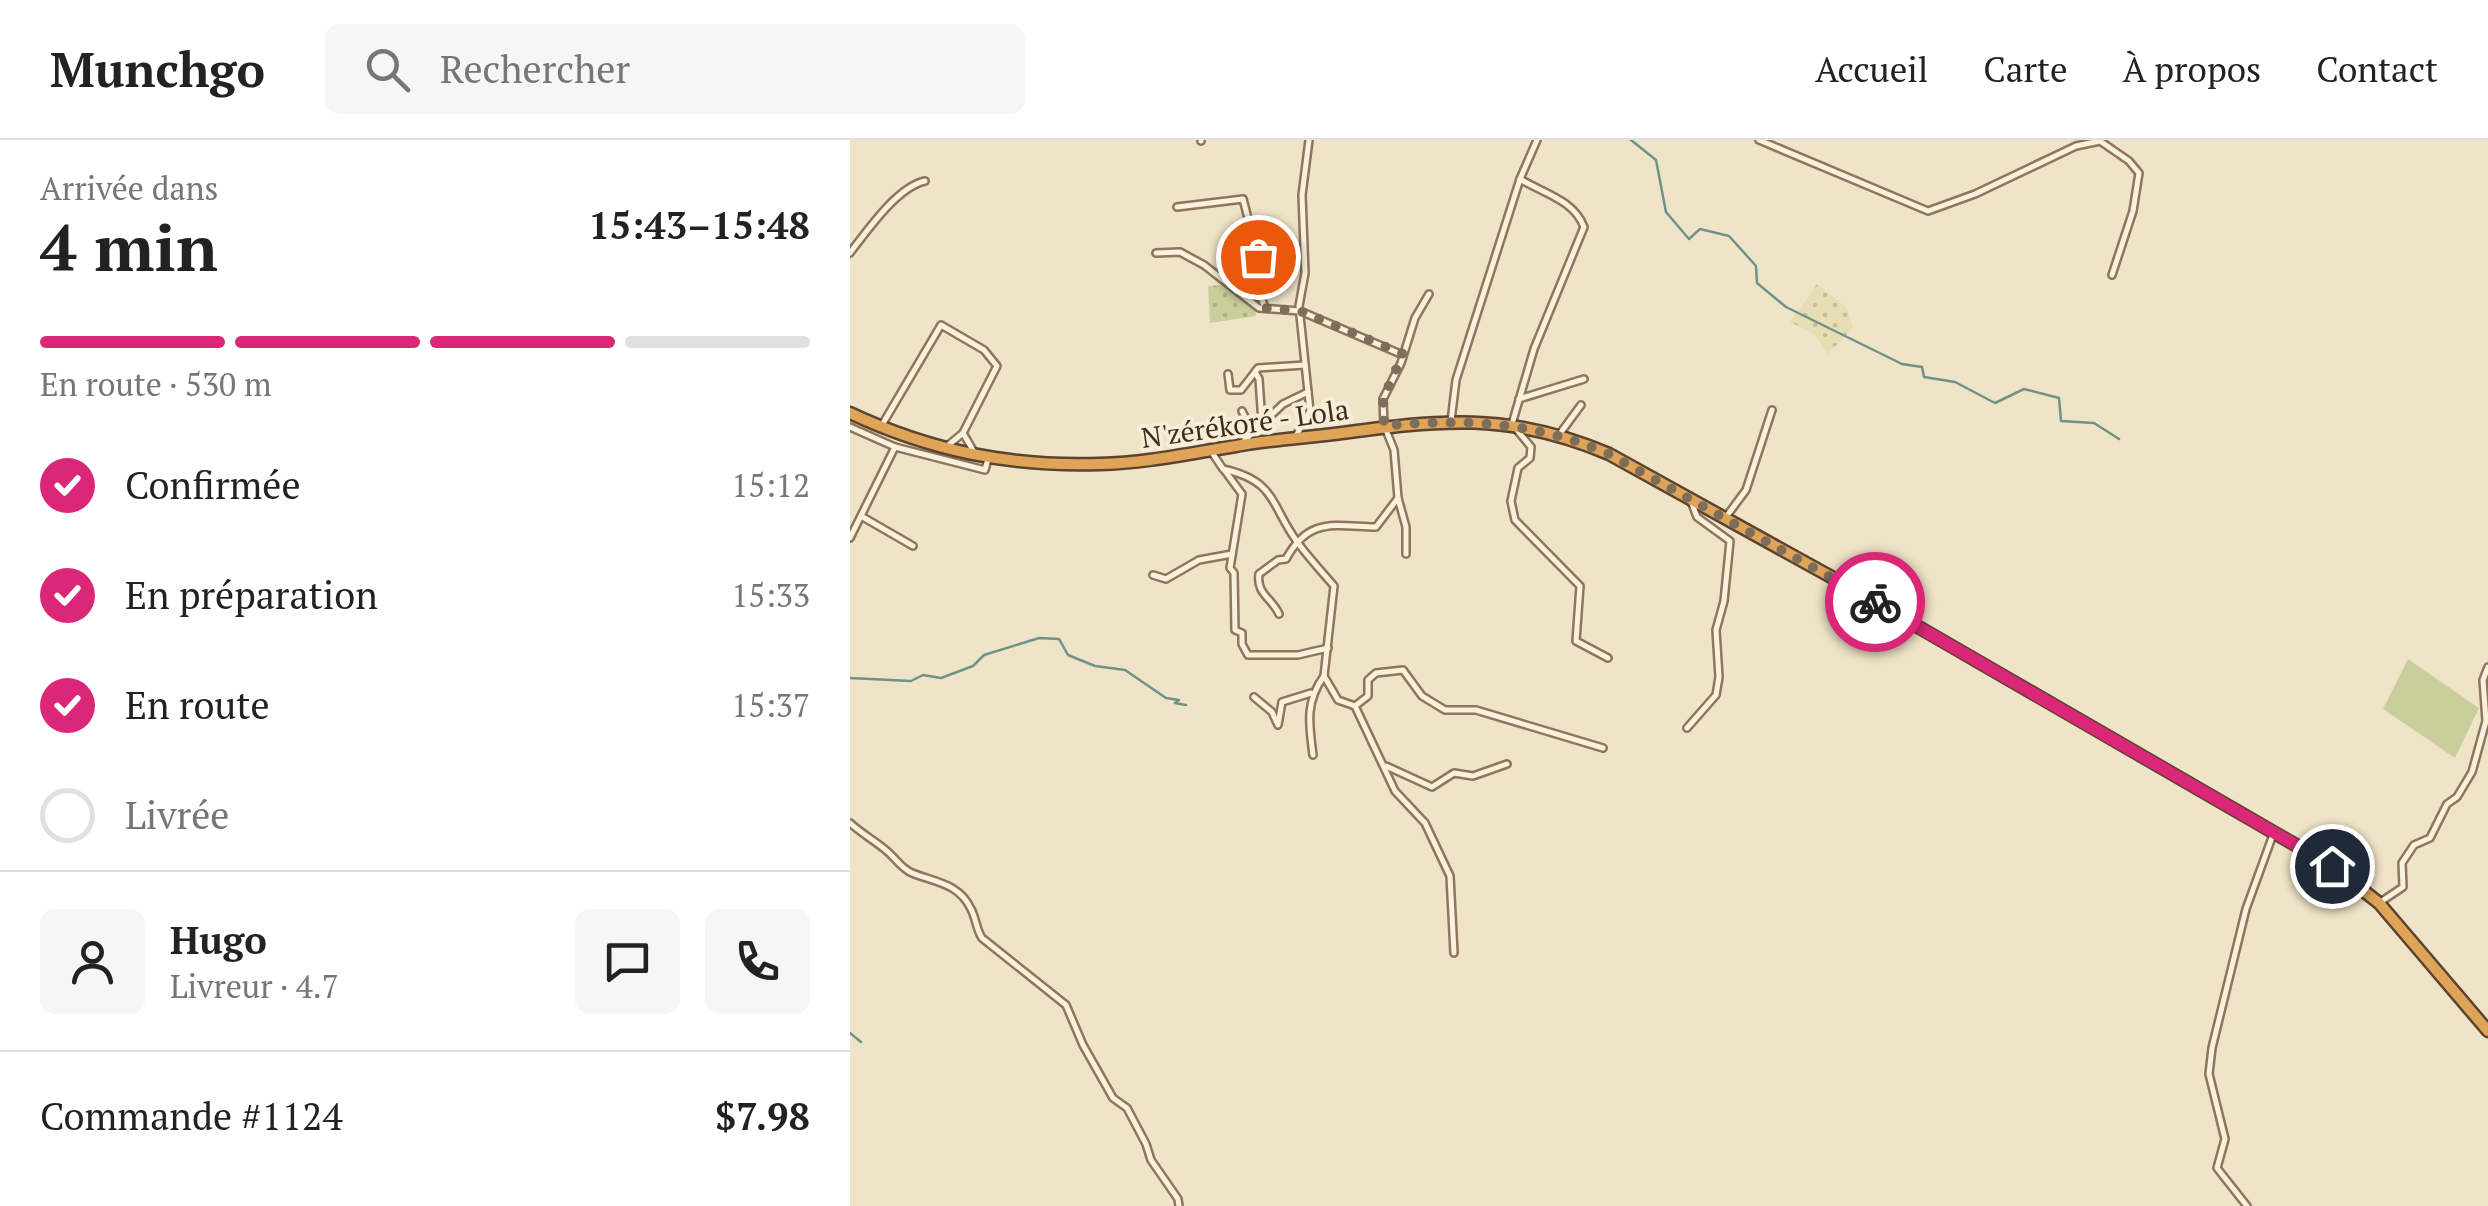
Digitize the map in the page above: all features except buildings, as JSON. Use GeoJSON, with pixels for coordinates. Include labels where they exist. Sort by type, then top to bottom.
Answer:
{"type":"FeatureCollection","features":[{"type":"Feature","properties":{"kind":"highway","name":"N'zérékoré - Lola"},"geometry":{"type":"LineString","coordinates":[[850,413],[944,449],[982,458],[1102,464],[1384,426],[1451,421],[1512,424],[1559,435],[1609,454],[1725,518],[2332,866],[2379,902],[2488,1032]]}},
{"type":"Feature","properties":{"kind":"street"},"geometry":{"type":"LineString","coordinates":[[1295,439],[1310,411],[1300,311],[1305,273],[1302,195],[1309,140]]}},
{"type":"Feature","properties":{"kind":"street"},"geometry":{"type":"LineString","coordinates":[[1451,421],[1456,380],[1520,179],[1538,140]]}},
{"type":"Feature","properties":{"kind":"street"},"geometry":{"type":"LineString","coordinates":[[1759,140],[1928,211],[1975,194],[2076,146],[2100,142],[2139,172],[2133,211],[2112,274]]}},
{"type":"Feature","properties":{"kind":"street"},"geometry":{"type":"LineString","coordinates":[[1520,179],[1566,203],[1580,215],[1584,227],[1534,349],[1512,424],[1531,447],[1530,458],[1518,468],[1511,501],[1515,520],[1580,586],[1576,641],[1608,658]]}},
{"type":"Feature","properties":{"kind":"street"},"geometry":{"type":"LineString","coordinates":[[850,252],[878,217],[916,183],[925,181]]}},
{"type":"Feature","properties":{"kind":"street"},"geometry":{"type":"LineString","coordinates":[[1177,207],[1242,200],[1258,257],[1258,289],[1265,308]]}},
{"type":"Feature","properties":{"kind":"street"},"geometry":{"type":"LineString","coordinates":[[1156,253],[1180,252],[1204,265],[1259,308],[1300,311],[1403,354]]}},
{"type":"Feature","properties":{"kind":"street"},"geometry":{"type":"LineString","coordinates":[[1406,554],[1406,526],[1398,498],[1394,450],[1384,426],[1383,399],[1415,318],[1429,294]]}},
{"type":"Feature","properties":{"kind":"street"},"geometry":{"type":"LineString","coordinates":[[880,427],[942,325],[984,350],[998,366],[963,434],[944,449]]}},
{"type":"Feature","properties":{"kind":"street"},"geometry":{"type":"LineString","coordinates":[[1228,374],[1230,390],[1241,390],[1258,368],[1305,365]]}},
{"type":"Feature","properties":{"kind":"street"},"geometry":{"type":"LineString","coordinates":[[1255,372],[1262,422]]}},
{"type":"Feature","properties":{"kind":"street"},"geometry":{"type":"LineString","coordinates":[[1519,399],[1584,380]]}},
{"type":"Feature","properties":{"kind":"street"},"geometry":{"type":"LineString","coordinates":[[1238,445],[1283,404],[1308,392]]}},
{"type":"Feature","properties":{"kind":"street"},"geometry":{"type":"LineString","coordinates":[[1559,435],[1581,404]]}},
{"type":"Feature","properties":{"kind":"street"},"geometry":{"type":"LineString","coordinates":[[1242,410],[1253,433]]}},
{"type":"Feature","properties":{"kind":"street"},"geometry":{"type":"LineString","coordinates":[[1725,518],[1746,490],[1772,410]]}},
{"type":"Feature","properties":{"kind":"street"},"geometry":{"type":"LineString","coordinates":[[850,428],[895,447],[985,470],[982,458],[963,434]]}},
{"type":"Feature","properties":{"kind":"street"},"geometry":{"type":"LineString","coordinates":[[850,538],[895,447]]}},
{"type":"Feature","properties":{"kind":"street"},"geometry":{"type":"LineString","coordinates":[[1211,451],[1242,494],[1230,568],[1234,574],[1235,630],[1242,633],[1248,655],[1298,656],[1328,648]]}},
{"type":"Feature","properties":{"kind":"street"},"geometry":{"type":"LineString","coordinates":[[1223,469],[1251,476],[1276,502],[1296,540],[1334,586],[1324,676],[1312,693],[1308,718],[1313,754]]}},
{"type":"Feature","properties":{"kind":"street"},"geometry":{"type":"LineString","coordinates":[[1279,614],[1262,594],[1258,574],[1286,559],[1296,540],[1316,526],[1376,526],[1398,498]]}},
{"type":"Feature","properties":{"kind":"street"},"geometry":{"type":"LineString","coordinates":[[1687,728],[1716,695],[1716,630],[1724,601],[1730,541],[1698,517],[1690,499]]}},
{"type":"Feature","properties":{"kind":"street"},"geometry":{"type":"LineString","coordinates":[[861,516],[913,546]]}},
{"type":"Feature","properties":{"kind":"street"},"geometry":{"type":"LineString","coordinates":[[1153,575],[1166,579],[1200,560],[1232,554]]}},
{"type":"Feature","properties":{"kind":"street"},"geometry":{"type":"LineString","coordinates":[[2379,902],[2403,887],[2402,863],[2414,846],[2430,838],[2447,804],[2457,797],[2472,772],[2486,721],[2483,680],[2488,667]]}},
{"type":"Feature","properties":{"kind":"street"},"geometry":{"type":"LineString","coordinates":[[1355,706],[1368,696],[1368,680],[1376,673],[1403,670],[1422,696],[1446,710],[1476,710],[1603,748]]}},
{"type":"Feature","properties":{"kind":"street"},"geometry":{"type":"LineString","coordinates":[[1324,676],[1338,700],[1355,706],[1395,792],[1425,823],[1450,876],[1454,953]]}},
{"type":"Feature","properties":{"kind":"street"},"geometry":{"type":"LineString","coordinates":[[1254,697],[1272,712],[1278,725],[1282,702],[1312,693]]}},
{"type":"Feature","properties":{"kind":"street"},"geometry":{"type":"LineString","coordinates":[[1386,766],[1432,788],[1454,773],[1473,776],[1507,764]]}},
{"type":"Feature","properties":{"kind":"street"},"geometry":{"type":"LineString","coordinates":[[850,824],[910,873],[932,877],[950,887],[972,910],[976,928],[992,949],[1066,1005],[1113,1098],[1127,1108],[1151,1160],[1179,1206]]}},
{"type":"Feature","properties":{"kind":"street"},"geometry":{"type":"LineString","coordinates":[[2248,1206],[2217,1168],[2224,1140],[2209,1074],[2246,909],[2274,830]]}},
{"type":"Feature","properties":{"kind":"shaded area"},"geometry":{"type":"Polygon","coordinates":[[[1817,284],[1847,308],[1853,328],[1828,354],[1814,334],[1790,322],[1817,284]]]}},
{"type":"Feature","properties":{"kind":"green space"},"geometry":{"type":"Polygon","coordinates":[[[1252,283],[1256,316],[1210,323],[1208,286],[1252,283]]]}},
{"type":"Feature","properties":{"kind":"green space"},"geometry":{"type":"Polygon","coordinates":[[[2408,659],[2479,708],[2455,758],[2383,709],[2408,659]]]}},
{"type":"Feature","properties":{"kind":"waterway"},"geometry":{"type":"LineString","coordinates":[[1631,140],[1656,160],[1666,212],[1689,239],[1700,229],[1729,236],[1756,266],[1757,283],[1786,307],[1902,364],[1922,367],[1924,377],[1955,382],[1995,403],[2024,389],[2059,398],[2061,421],[2094,423],[2119,439]]}},
{"type":"Feature","properties":{"kind":"waterway"},"geometry":{"type":"LineString","coordinates":[[850,678],[941,678],[973,666],[984,655],[1039,638],[1059,639],[1068,655],[1095,666],[1125,670],[1166,698],[1186,705]]}},
{"type":"Feature","properties":{"kind":"waterway"},"geometry":{"type":"LineString","coordinates":[[850,1033],[861,1042]]}},
{"type":"Feature","properties":{"kind":"way so far"},"geometry":{"type":"LineString","coordinates":[[1258,257],[1258,289],[1265,308],[1300,311],[1403,354],[1383,399],[1384,426],[1451,421],[1512,424],[1585,444],[1875,602]]}},
{"type":"Feature","properties":{"kind":"route"},"geometry":{"type":"LineString","coordinates":[[1875,602],[2332,866]]}}]}
